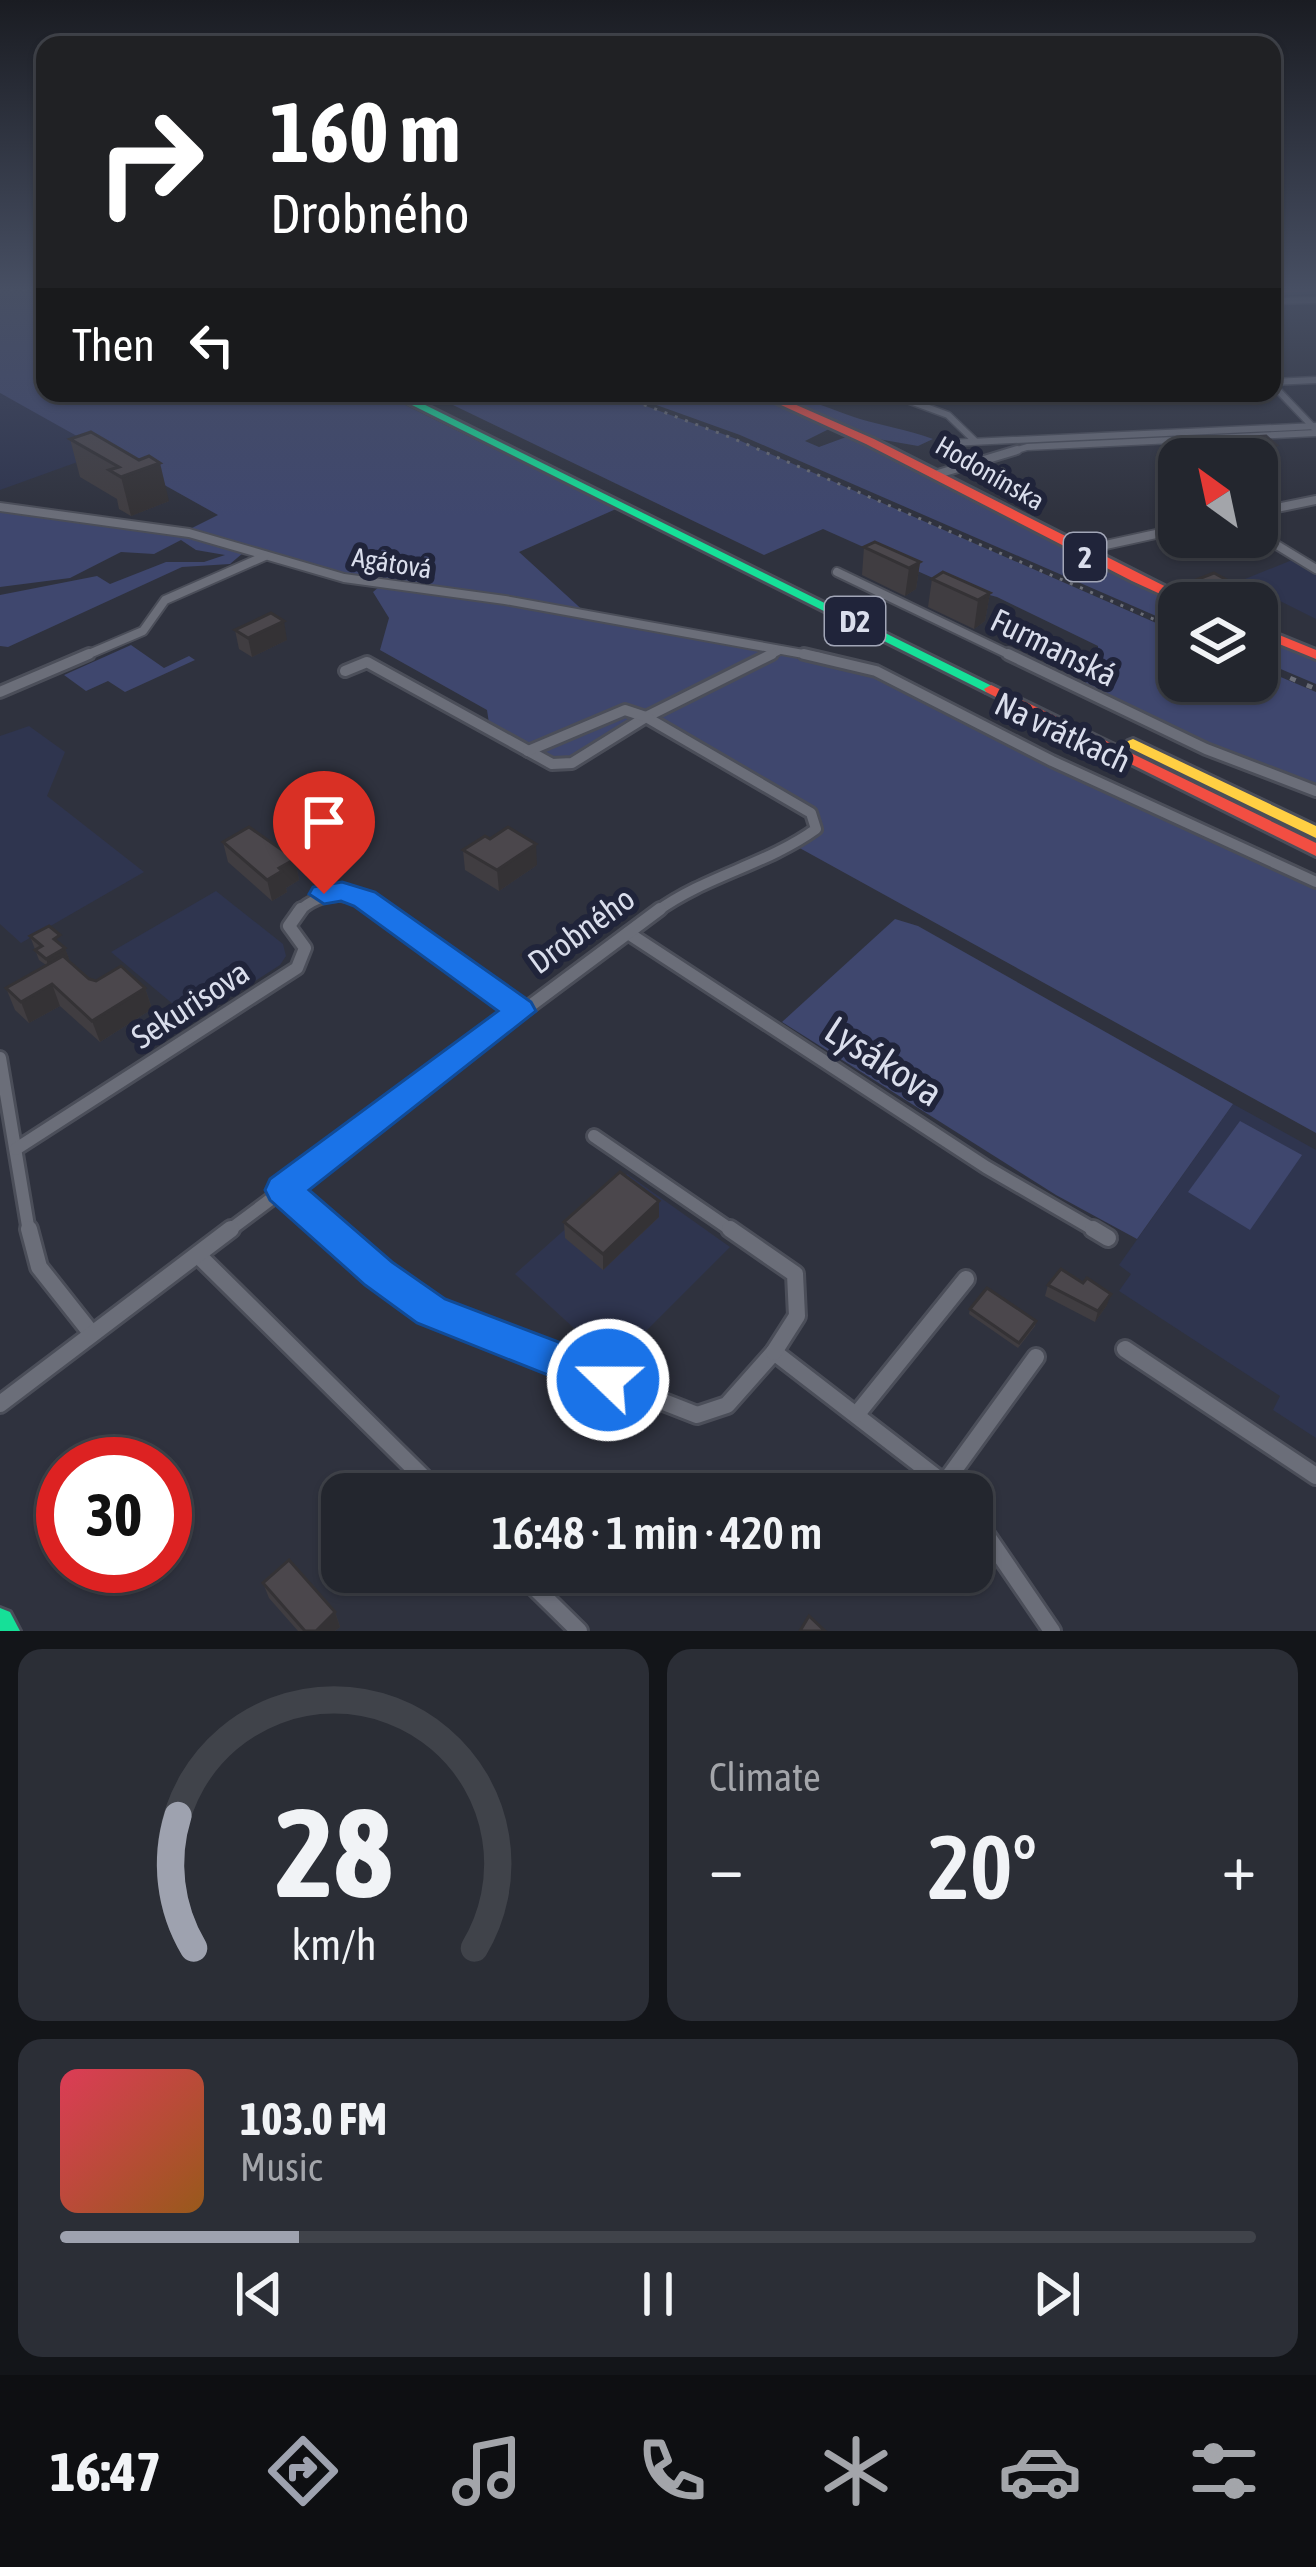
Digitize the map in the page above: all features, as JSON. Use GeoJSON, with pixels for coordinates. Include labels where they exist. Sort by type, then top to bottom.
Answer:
{"type":"FeatureCollection","features":[{"type":"Feature","properties":{"kind":"main road","name":"D2"},"geometry":{"type":"LineString","coordinates":[[411,402],[1316,850]]}},
{"type":"Feature","properties":{"kind":"main road","name":"D2"},"geometry":{"type":"LineString","coordinates":[[434,402],[1316,833]]}},
{"type":"Feature","properties":{"kind":"main road","name":"Hodonínska"},"geometry":{"type":"LineString","coordinates":[[783,402],[859,432],[1075,552],[1158,588]]}},
{"type":"Feature","properties":{"kind":"main road"},"geometry":{"type":"LineString","coordinates":[[1278,639],[1316,655]]}},
{"type":"Feature","properties":{"kind":"main road"},"geometry":{"type":"LineString","coordinates":[[0,1622],[6,1631]]}},
{"type":"Feature","properties":{"kind":"street"},"geometry":{"type":"LineString","coordinates":[[1281,382],[1316,380]]}},
{"type":"Feature","properties":{"kind":"street"},"geometry":{"type":"LineString","coordinates":[[1281,393],[1315,429]]}},
{"type":"Feature","properties":{"kind":"street"},"geometry":{"type":"LineString","coordinates":[[916,402],[950,413],[964,423],[975,441]]}},
{"type":"Feature","properties":{"kind":"street"},"geometry":{"type":"LineString","coordinates":[[958,465],[944,449],[946,445],[1315,429]]}},
{"type":"Feature","properties":{"kind":"street"},"geometry":{"type":"LineString","coordinates":[[938,474],[1028,447],[1315,429]]}},
{"type":"Feature","properties":{"kind":"street"},"geometry":{"type":"LineString","coordinates":[[1278,508],[1316,500]]}},
{"type":"Feature","properties":{"kind":"street","name":"Agátová"},"geometry":{"type":"LineString","coordinates":[[0,506],[184,532],[344,578],[506,600],[781,650]]}},
{"type":"Feature","properties":{"kind":"street"},"geometry":{"type":"LineString","coordinates":[[1075,552],[1158,534]]}},
{"type":"Feature","properties":{"kind":"street"},"geometry":{"type":"LineString","coordinates":[[1278,546],[1316,569]]}},
{"type":"Feature","properties":{"kind":"street"},"geometry":{"type":"LineString","coordinates":[[0,692],[143,631],[165,600],[265,556]]}},
{"type":"Feature","properties":{"kind":"street","name":"Furmanská"},"geometry":{"type":"LineString","coordinates":[[837,572],[1205,749],[1316,791]]}},
{"type":"Feature","properties":{"kind":"street"},"geometry":{"type":"LineString","coordinates":[[345,671],[367,662],[552,764],[572,763],[646,717],[781,650]]}},
{"type":"Feature","properties":{"kind":"street","name":"Na vrátkach"},"geometry":{"type":"LineString","coordinates":[[781,650],[876,671],[1052,761],[1316,882]]}},
{"type":"Feature","properties":{"kind":"street"},"geometry":{"type":"LineString","coordinates":[[527,751],[625,710],[646,717]]}},
{"type":"Feature","properties":{"kind":"street","name":"Drobného"},"geometry":{"type":"LineString","coordinates":[[0,1404],[675,898],[776,856],[817,829],[811,813],[646,717]]}},
{"type":"Feature","properties":{"kind":"street","name":"Sekurisova"},"geometry":{"type":"LineString","coordinates":[[16,1149],[297,968],[305,948],[289,926],[294,914],[324,894],[342,891],[365,899],[520,1011]]}},
{"type":"Feature","properties":{"kind":"street","name":"Lysákova"},"geometry":{"type":"LineString","coordinates":[[628,932],[986,1167],[1108,1238]]}},
{"type":"Feature","properties":{"kind":"street"},"geometry":{"type":"LineString","coordinates":[[0,1058],[39,1267],[92,1334]]}},
{"type":"Feature","properties":{"kind":"street"},"geometry":{"type":"LineString","coordinates":[[283,1190],[379,1274],[431,1311],[697,1415],[727,1406],[797,1324],[803,1298],[795,1274],[594,1136]]}},
{"type":"Feature","properties":{"kind":"street"},"geometry":{"type":"LineString","coordinates":[[199,1256],[419,1473]]}},
{"type":"Feature","properties":{"kind":"street"},"geometry":{"type":"LineString","coordinates":[[856,1414],[966,1279]]}},
{"type":"Feature","properties":{"kind":"street"},"geometry":{"type":"LineString","coordinates":[[1125,1349],[1316,1476]]}},
{"type":"Feature","properties":{"kind":"street"},"geometry":{"type":"LineString","coordinates":[[774,1352],[933,1473]]}},
{"type":"Feature","properties":{"kind":"street"},"geometry":{"type":"LineString","coordinates":[[962,1473],[1036,1357]]}},
{"type":"Feature","properties":{"kind":"street"},"geometry":{"type":"LineString","coordinates":[[993,1545],[1052,1631]]}},
{"type":"Feature","properties":{"kind":"street"},"geometry":{"type":"LineString","coordinates":[[540,1593],[579,1631]]}},
{"type":"Feature","properties":{"kind":"shaded area"},"geometry":{"type":"Polygon","coordinates":[[[0,365],[36,365],[36,402],[399,402],[616,509],[519,552],[588,615],[848,662],[1316,882],[1316,1133],[796,846],[816,829],[811,813],[646,717],[572,763],[552,764],[490,730],[487,710],[380,650],[389,618],[373,592],[380,586],[184,532],[218,515],[0,393],[0,365]]]}},
{"type":"Feature","properties":{"kind":"shaded area"},"geometry":{"type":"Polygon","coordinates":[[[0,393],[108,451],[0,490],[0,393]]]}},
{"type":"Feature","properties":{"kind":"shaded area"},"geometry":{"type":"Polygon","coordinates":[[[447,402],[635,402],[734,438],[1158,624],[1158,702],[1278,702],[1278,676],[1316,692],[1316,787],[1208,746],[1083,687],[1098,659],[1098,646],[997,597],[942,582],[823,529],[764,555],[447,402]]]}},
{"type":"Feature","properties":{"kind":"shaded area"},"geometry":{"type":"Polygon","coordinates":[[[648,402],[770,402],[833,427],[805,441],[819,447],[857,433],[782,402],[811,402],[933,439],[918,446],[878,439],[1158,592],[1158,617],[740,435],[648,402]]]}},
{"type":"Feature","properties":{"kind":"shaded area"},"geometry":{"type":"Polygon","coordinates":[[[0,509],[165,532],[243,553],[230,564],[182,567],[8,647],[0,646],[0,595],[97,576],[110,584],[166,562],[204,562],[225,555],[196,550],[181,540],[154,554],[121,552],[70,578],[0,587],[0,509]]]}},
{"type":"Feature","properties":{"kind":"shaded area"},"geometry":{"type":"Polygon","coordinates":[[[1292,560],[1316,569],[1316,619],[1278,600],[1278,582],[1240,581],[1292,560]]]}},
{"type":"Feature","properties":{"kind":"shaded area"},"geometry":{"type":"Polygon","coordinates":[[[1278,639],[1316,655],[1316,684],[1278,668],[1278,639]]]}},
{"type":"Feature","properties":{"kind":"shaded area"},"geometry":{"type":"Polygon","coordinates":[[[131,645],[164,668],[189,656],[195,660],[125,692],[108,681],[86,691],[64,675],[131,645]]]}},
{"type":"Feature","properties":{"kind":"shaded area"},"geometry":{"type":"Polygon","coordinates":[[[29,726],[65,752],[47,796],[144,872],[21,943],[0,924],[0,736],[29,726]]]}},
{"type":"Feature","properties":{"kind":"shaded area"},"geometry":{"type":"Polygon","coordinates":[[[216,891],[283,944],[286,956],[280,965],[193,1021],[111,952],[216,891]]]}},
{"type":"Feature","properties":{"kind":"shaded area"},"geometry":{"type":"Polygon","coordinates":[[[895,919],[918,926],[1233,1104],[1137,1239],[1056,1195],[782,1022],[895,919]]]}},
{"type":"Feature","properties":{"kind":"shaded area"},"geometry":{"type":"Polygon","coordinates":[[[1233,1104],[1316,1150],[1316,1438],[1273,1410],[1280,1396],[1119,1291],[1131,1274],[1119,1265],[1233,1104]]]}},
{"type":"Feature","properties":{"kind":"shaded area"},"geometry":{"type":"Polygon","coordinates":[[[1240,1121],[1302,1155],[1250,1230],[1188,1192],[1240,1121]]]}},
{"type":"Feature","properties":{"kind":"shaded area"},"geometry":{"type":"Polygon","coordinates":[[[627,1174],[730,1247],[613,1364],[515,1274],[627,1174]]]}},
{"type":"Feature","properties":{"kind":"building"},"geometry":{"type":"Polygon","coordinates":[[[91,432],[139,460],[149,456],[160,463],[121,477],[109,470],[119,467],[70,439],[91,432]]]}},
{"type":"Feature","properties":{"kind":"building"},"geometry":{"type":"Polygon","coordinates":[[[875,542],[920,562],[909,568],[864,547],[875,542]]]}},
{"type":"Feature","properties":{"kind":"building"},"geometry":{"type":"Polygon","coordinates":[[[943,572],[990,593],[978,600],[932,579],[943,572]]]}},
{"type":"Feature","properties":{"kind":"building"},"geometry":{"type":"Polygon","coordinates":[[[1214,573],[1225,579],[1218,582],[1191,582],[1214,573]]]}},
{"type":"Feature","properties":{"kind":"building"},"geometry":{"type":"Polygon","coordinates":[[[271,613],[284,621],[248,638],[235,630],[271,613]]]}},
{"type":"Feature","properties":{"kind":"building"},"geometry":{"type":"Polygon","coordinates":[[[249,827],[295,859],[267,880],[223,842],[249,827]]]}},
{"type":"Feature","properties":{"kind":"building"},"geometry":{"type":"Polygon","coordinates":[[[508,827],[536,844],[497,870],[463,850],[485,836],[490,839],[508,827]]]}},
{"type":"Feature","properties":{"kind":"building"},"geometry":{"type":"Polygon","coordinates":[[[49,926],[60,935],[54,939],[65,948],[46,959],[35,950],[42,946],[30,936],[49,926]]]}},
{"type":"Feature","properties":{"kind":"building"},"geometry":{"type":"Polygon","coordinates":[[[536,946],[547,954],[534,963],[522,955],[536,946]]]}},
{"type":"Feature","properties":{"kind":"building"},"geometry":{"type":"Polygon","coordinates":[[[63,956],[89,979],[96,981],[121,966],[145,988],[92,1021],[52,984],[21,1002],[6,988],[63,956]]]}},
{"type":"Feature","properties":{"kind":"building"},"geometry":{"type":"Polygon","coordinates":[[[620,1172],[659,1201],[603,1254],[564,1222],[620,1172]]]}},
{"type":"Feature","properties":{"kind":"building"},"geometry":{"type":"Polygon","coordinates":[[[1061,1269],[1111,1294],[1098,1311],[1048,1285],[1061,1269]]]}},
{"type":"Feature","properties":{"kind":"building"},"geometry":{"type":"Polygon","coordinates":[[[987,1288],[1036,1321],[1019,1343],[970,1309],[987,1288]]]}},
{"type":"Feature","properties":{"kind":"building"},"geometry":{"type":"Polygon","coordinates":[[[289,1560],[335,1612],[316,1631],[305,1631],[263,1583],[289,1560]]]}},
{"type":"Feature","properties":{"kind":"building"},"geometry":{"type":"Polygon","coordinates":[[[809,1616],[825,1631],[800,1631],[809,1616]]]}},
{"type":"Feature","properties":{"kind":"railway"},"geometry":{"type":"LineString","coordinates":[[637,402],[732,438],[1158,621]]}},
{"type":"Feature","properties":{"kind":"railway"},"geometry":{"type":"LineString","coordinates":[[1278,673],[1316,689]]}},
{"type":"Feature","properties":{"kind":"traffic: fast"},"geometry":{"type":"LineString","coordinates":[[411,402],[991,689]]}},
{"type":"Feature","properties":{"kind":"traffic: fast"},"geometry":{"type":"LineString","coordinates":[[0,1622],[6,1631]]}},
{"type":"Feature","properties":{"kind":"traffic: slow"},"geometry":{"type":"LineString","coordinates":[[1133,744],[1316,833]]}},
{"type":"Feature","properties":{"kind":"traffic: jam"},"geometry":{"type":"LineString","coordinates":[[782,402],[1158,587]]}},
{"type":"Feature","properties":{"kind":"traffic: jam"},"geometry":{"type":"LineString","coordinates":[[1278,639],[1316,655]]}},
{"type":"Feature","properties":{"kind":"traffic: jam"},"geometry":{"type":"LineString","coordinates":[[991,689],[1316,850]]}},
{"type":"Feature","properties":{"kind":"route"},"geometry":{"type":"LineString","coordinates":[[324,894],[342,891],[365,899],[520,1011],[283,1190],[379,1274],[431,1311],[608,1380]]}}]}
